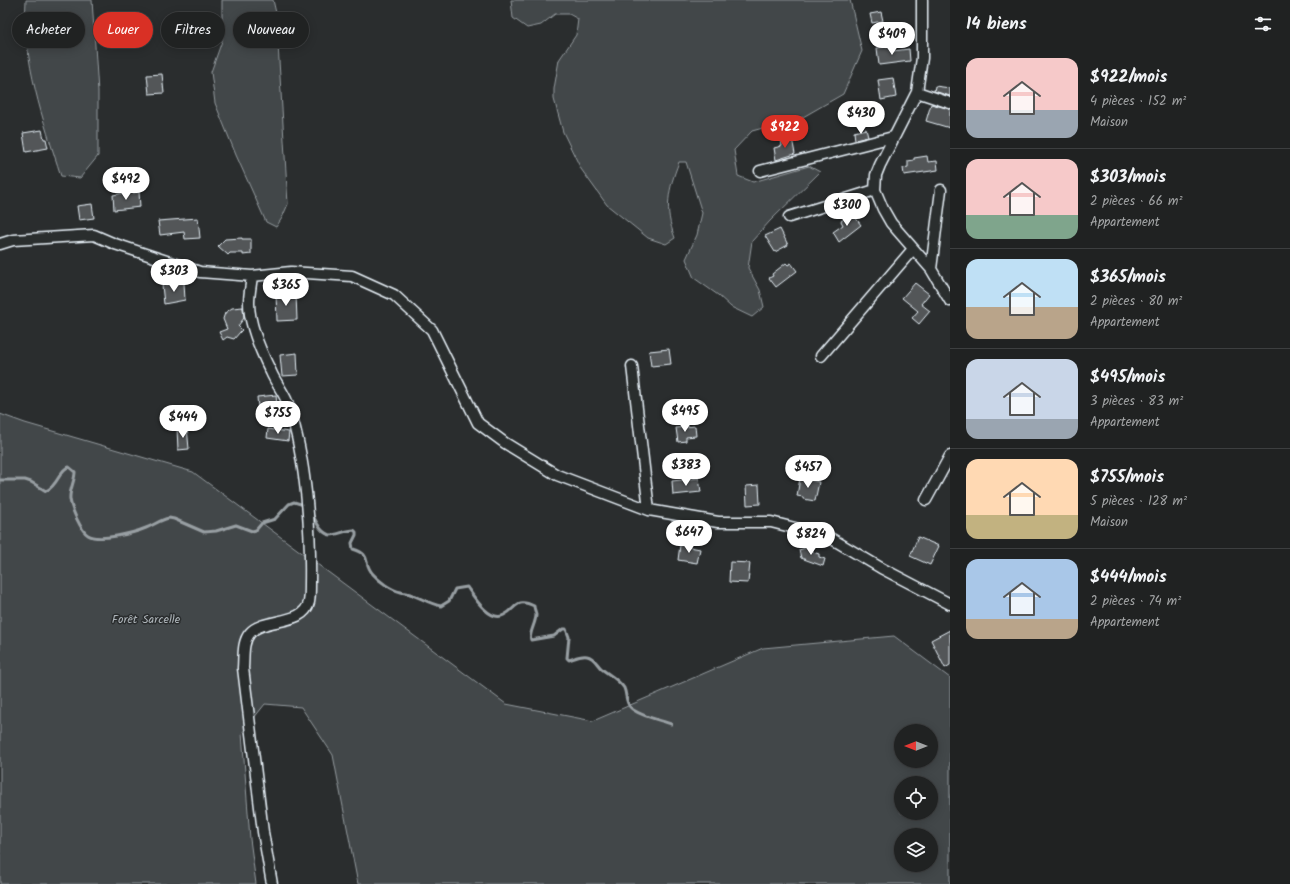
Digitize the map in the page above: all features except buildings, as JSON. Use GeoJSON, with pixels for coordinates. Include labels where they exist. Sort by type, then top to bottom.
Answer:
{"type":"FeatureCollection","features":[{"type":"Feature","properties":{"kind":"street"},"geometry":{"type":"LineString","coordinates":[[922,0],[922,58],[917,92],[893,137],[876,175],[875,190],[891,223],[931,269],[950,301]]}},
{"type":"Feature","properties":{"kind":"street"},"geometry":{"type":"LineString","coordinates":[[917,92],[950,104]]}},
{"type":"Feature","properties":{"kind":"street"},"geometry":{"type":"LineString","coordinates":[[760,172],[893,137]]}},
{"type":"Feature","properties":{"kind":"street"},"geometry":{"type":"LineString","coordinates":[[789,217],[875,190]]}},
{"type":"Feature","properties":{"kind":"street"},"geometry":{"type":"LineString","coordinates":[[931,269],[941,190]]}},
{"type":"Feature","properties":{"kind":"street"},"geometry":{"type":"LineString","coordinates":[[0,244],[13,240],[94,235],[134,251],[200,272],[252,276],[291,272],[352,276],[394,295],[432,330],[478,423],[505,443],[557,475],[649,510],[718,522],[771,522],[827,536],[882,568],[950,604]]}},
{"type":"Feature","properties":{"kind":"street"},"geometry":{"type":"LineString","coordinates":[[821,356],[913,249]]}},
{"type":"Feature","properties":{"kind":"street"},"geometry":{"type":"LineString","coordinates":[[252,276],[249,304],[253,325],[264,357],[289,406],[299,450],[306,496],[309,545],[309,604],[303,612],[291,619],[262,625],[250,633],[245,643],[243,668],[263,832],[272,884]]}},
{"type":"Feature","properties":{"kind":"street"},"geometry":{"type":"LineString","coordinates":[[632,366],[649,510]]}},
{"type":"Feature","properties":{"kind":"street"},"geometry":{"type":"LineString","coordinates":[[926,500],[950,456]]}},
{"type":"Feature","properties":{"kind":"green space"},"geometry":{"type":"Polygon","coordinates":[[[26,0],[92,0],[93,48],[95,48],[98,92],[98,156],[80,178],[61,176],[35,90],[28,48],[85,48],[85,12],[26,12],[26,0]]]}},
{"type":"Feature","properties":{"kind":"green space"},"geometry":{"type":"Polygon","coordinates":[[[222,0],[273,0],[276,12],[233,12],[233,48],[278,48],[288,204],[276,227],[266,222],[215,103],[211,72],[220,48],[225,48],[225,12],[222,12],[222,0]]]}},
{"type":"Feature","properties":{"kind":"green space"},"geometry":{"type":"Polygon","coordinates":[[[511,0],[850,0],[862,51],[843,94],[803,117],[752,131],[734,150],[738,176],[753,182],[809,166],[820,172],[770,221],[752,241],[748,268],[760,290],[764,307],[752,317],[731,307],[718,295],[694,278],[686,259],[697,235],[702,213],[686,162],[679,162],[672,182],[669,200],[669,218],[675,238],[666,244],[648,238],[607,205],[581,169],[563,132],[554,99],[554,89],[559,60],[576,35],[578,19],[569,14],[555,14],[541,25],[527,28],[513,18],[511,0]]]}},
{"type":"Feature","properties":{"kind":"green space","name":"Forêt Sarcelle"},"geometry":{"type":"Polygon","coordinates":[[[0,414],[25,423],[193,472],[506,704],[593,721],[763,648],[894,636],[950,678],[950,884],[358,884],[333,755],[301,707],[265,704],[242,733],[250,839],[256,884],[0,884],[0,414]]]}},
{"type":"Feature","properties":{"kind":"waterway"},"geometry":{"type":"LineString","coordinates":[[0,480],[25,480],[46,491],[50,489],[63,470],[69,467],[75,472],[70,496],[74,513],[85,533],[93,537],[100,538],[133,532],[169,518],[204,532],[216,531],[236,525],[252,531],[256,530],[262,523],[275,519],[289,504],[294,502],[304,505]]}},
{"type":"Feature","properties":{"kind":"waterway"},"geometry":{"type":"LineString","coordinates":[[312,514],[319,527],[327,534],[333,535],[354,530],[356,535],[352,543],[353,549],[363,554],[373,574],[393,589],[441,606],[449,601],[455,589],[467,587],[483,608],[499,617],[508,613],[520,603],[534,606],[536,615],[530,638],[531,640],[554,636],[563,629],[566,629],[569,637],[567,658],[569,660],[582,656],[592,658],[601,668],[622,685],[631,708],[644,716],[671,724]]}}]}
